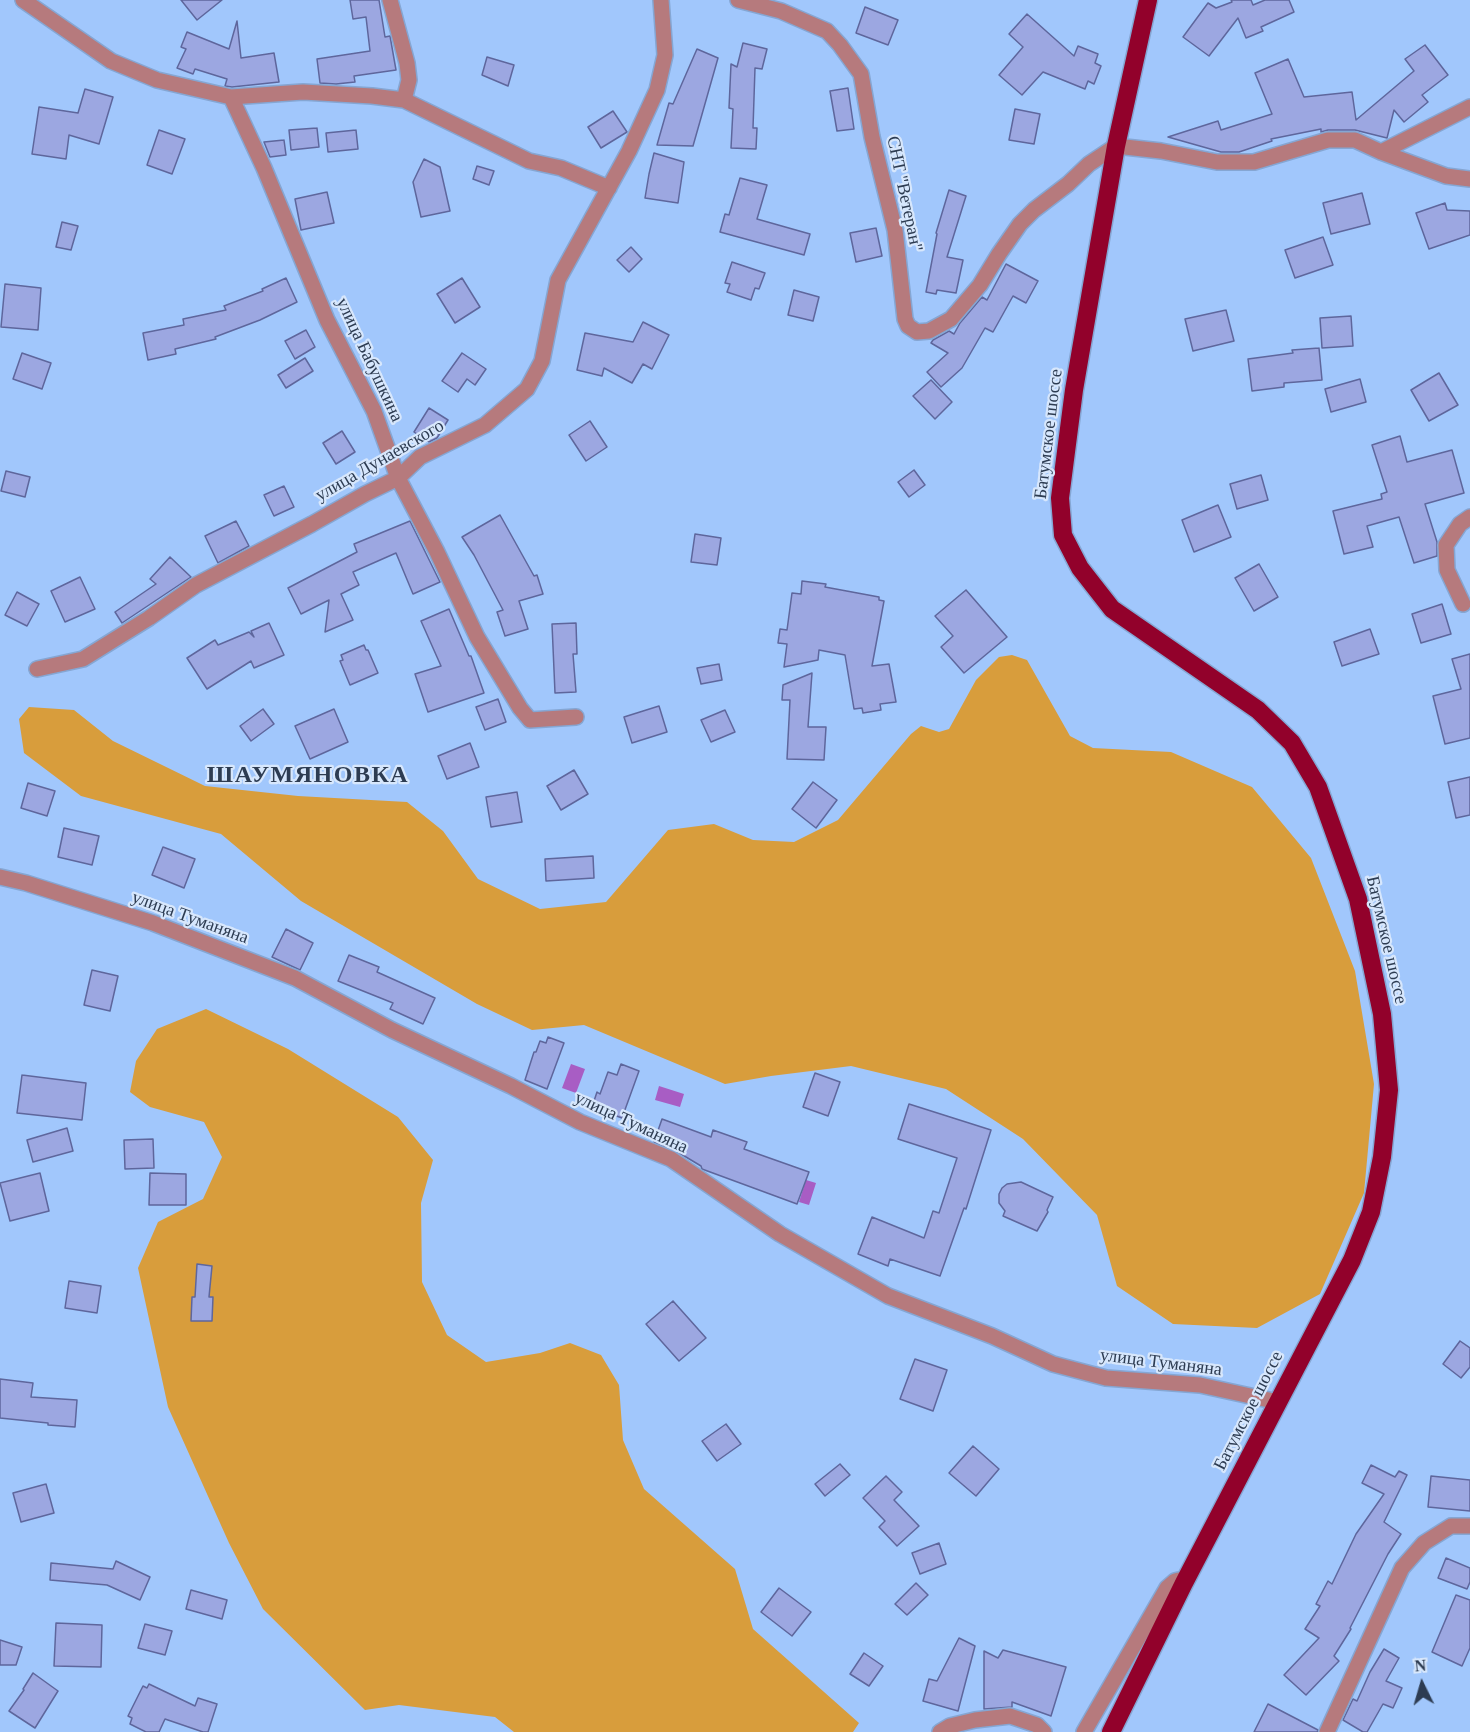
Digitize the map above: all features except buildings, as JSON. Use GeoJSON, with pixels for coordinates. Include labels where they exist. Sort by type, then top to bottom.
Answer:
{"type":"FeatureCollection","features":[{"type":"Feature","properties":{"kind":"highway","name":"Батумское шоссе"},"geometry":{"type":"LineString","coordinates":[[1111,1732],[1184,1583],[1352,1260],[1371,1212],[1382,1157],[1389,1090],[1382,1014],[1358,899],[1318,787],[1292,743],[1258,710],[1112,609],[1080,568],[1063,535],[1060,498],[1074,390],[1116,146],[1148,0]]}},
{"type":"Feature","properties":{"kind":"street"},"geometry":{"type":"LineString","coordinates":[[23,0],[111,61],[157,80],[231,97],[303,92],[405,100],[529,161],[561,168],[609,188]]}},
{"type":"Feature","properties":{"kind":"street"},"geometry":{"type":"LineString","coordinates":[[390,0],[407,63],[409,80],[405,100]]}},
{"type":"Feature","properties":{"kind":"street","name":"улица Дунаевского"},"geometry":{"type":"LineString","coordinates":[[37,669],[83,660],[196,585],[398,478],[420,457],[484,425],[527,389],[543,361],[558,280],[629,151],[657,90],[665,55],[662,0]]}},
{"type":"Feature","properties":{"kind":"street","name":"СНТ \"Ветеран\""},"geometry":{"type":"LineString","coordinates":[[738,0],[781,11],[827,31],[861,74],[872,137],[895,230],[905,319],[908,326],[917,332],[929,331],[951,319],[980,285],[1020,224],[1089,164],[1116,146]]}},
{"type":"Feature","properties":{"kind":"street","name":"улица Бабушкина"},"geometry":{"type":"LineString","coordinates":[[231,97],[281,207],[327,320],[374,411],[398,478],[437,552],[477,637],[520,708],[530,720],[576,717]]}},
{"type":"Feature","properties":{"kind":"street"},"geometry":{"type":"LineString","coordinates":[[1381,152],[1470,107]]}},
{"type":"Feature","properties":{"kind":"street"},"geometry":{"type":"LineString","coordinates":[[1116,146],[1161,151],[1217,162],[1254,162],[1328,140],[1355,140],[1446,176],[1470,180]]}},
{"type":"Feature","properties":{"kind":"street"},"geometry":{"type":"LineString","coordinates":[[1463,604],[1446,570],[1446,545],[1460,524],[1470,517]]}},
{"type":"Feature","properties":{"kind":"street","name":"улица Туманяна"},"geometry":{"type":"LineString","coordinates":[[0,877],[153,923],[295,978],[392,1030],[511,1086],[580,1122],[671,1159],[780,1234],[888,1296],[992,1336],[1053,1364],[1106,1378],[1200,1385],[1278,1402]]}},
{"type":"Feature","properties":{"kind":"street"},"geometry":{"type":"LineString","coordinates":[[1327,1732],[1402,1568],[1424,1543],[1451,1526],[1470,1526]]}},
{"type":"Feature","properties":{"kind":"street"},"geometry":{"type":"LineString","coordinates":[[1084,1732],[1167,1588],[1174,1581],[1184,1583]]}},
{"type":"Feature","properties":{"kind":"street"},"geometry":{"type":"LineString","coordinates":[[940,1732],[950,1726],[967,1722],[1010,1716],[1037,1725],[1044,1732]]}},
{"type":"Feature","properties":{"kind":"shaded area"},"geometry":{"type":"Polygon","coordinates":[[[1012,655],[1027,660],[1070,736],[1093,748],[1171,752],[1252,787],[1311,858],[1355,971],[1374,1084],[1364,1193],[1320,1294],[1257,1328],[1173,1324],[1117,1286],[1097,1215],[1023,1139],[946,1089],[851,1066],[725,1084],[584,1025],[532,1030],[477,1004],[301,901],[221,834],[81,796],[24,753],[19,719],[29,707],[74,710],[113,741],[205,786],[298,796],[407,802],[443,831],[478,879],[540,909],[606,902],[668,830],[714,824],[753,840],[794,842],[838,820],[911,734],[921,726],[939,732],[949,729],[976,680],[999,657],[1012,655]]]}},
{"type":"Feature","properties":{"kind":"shaded area"},"geometry":{"type":"Polygon","coordinates":[[[206,1009],[288,1049],[398,1117],[433,1160],[421,1203],[422,1282],[447,1335],[486,1362],[540,1353],[570,1343],[601,1355],[619,1385],[623,1440],[644,1489],[735,1569],[753,1629],[859,1723],[853,1732],[514,1732],[495,1717],[399,1705],[365,1710],[263,1609],[229,1543],[168,1407],[138,1268],[158,1222],[203,1199],[222,1157],[204,1122],[150,1107],[130,1092],[136,1061],[157,1029],[206,1009]]]}},
{"type":"Feature","properties":{"kind":"shaded area"},"geometry":{"type":"Polygon","coordinates":[[[571,1064],[585,1069],[576,1093],[562,1088],[571,1064]]]}},
{"type":"Feature","properties":{"kind":"shaded area"},"geometry":{"type":"Polygon","coordinates":[[[659,1086],[684,1094],[680,1107],[655,1100],[659,1086]]]}},
{"type":"Feature","properties":{"kind":"shaded area"},"geometry":{"type":"Polygon","coordinates":[[[806,1180],[816,1183],[809,1205],[799,1202],[806,1180]]]}},
{"type":"Feature","properties":{"kind":"district","name":"ШАУМЯНОВКА"},"geometry":{"type":"Point","coordinates":[308,776]}}]}
